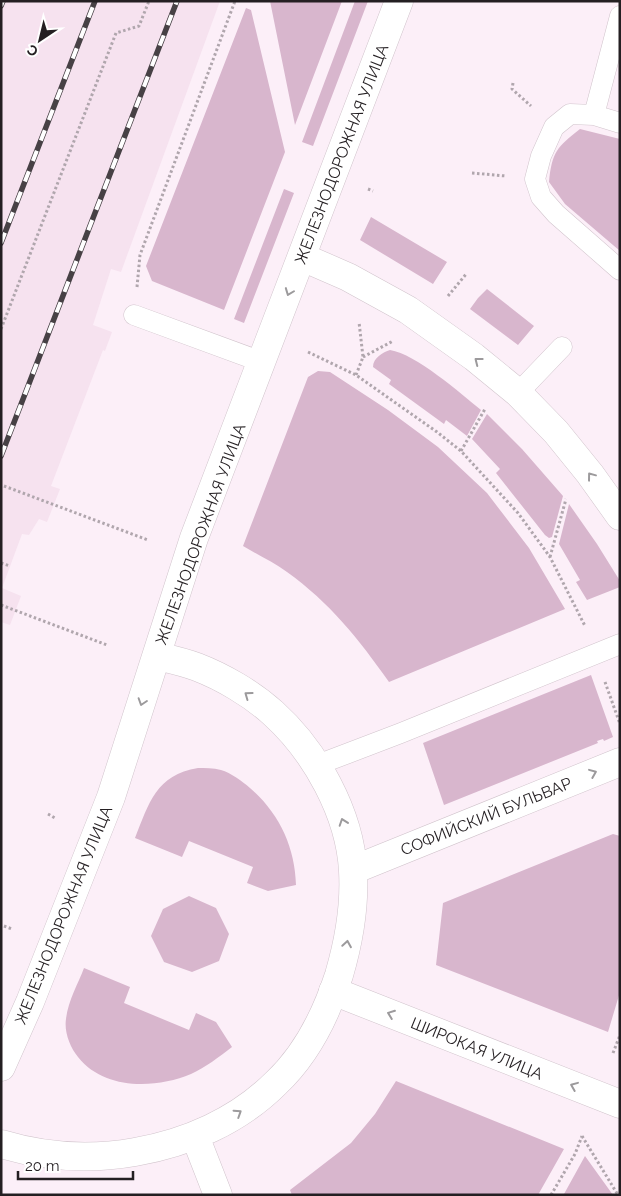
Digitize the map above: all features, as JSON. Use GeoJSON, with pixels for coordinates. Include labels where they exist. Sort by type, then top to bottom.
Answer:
{"type":"FeatureCollection","features":[{"type":"Feature","properties":{"kind":"street","name":"ЖЕЛЕЗНОДОРОЖНАЯ УЛИЦА"},"geometry":{"type":"LineString","coordinates":[[1,1067],[30,1002],[111,797],[194,538],[399,1]]}},
{"type":"Feature","properties":{"kind":"street"},"geometry":{"type":"LineString","coordinates":[[302,257],[348,277],[408,310],[474,357],[518,393],[556,432],[590,474],[620,516]]}},
{"type":"Feature","properties":{"kind":"street"},"geometry":{"type":"LineString","coordinates":[[1,1144],[20,1150],[72,1157],[114,1156],[155,1149],[195,1136],[224,1122],[252,1104],[277,1082],[300,1055],[319,1024],[333,991],[346,952],[352,911],[353,870],[347,833],[338,807],[317,765],[296,737],[272,712],[236,686],[198,667],[156,656]]}},
{"type":"Feature","properties":{"kind":"street","name":"СОФИЙСКИЙ БУЛЬВАР"},"geometry":{"type":"LineString","coordinates":[[353,870],[620,762]]}},
{"type":"Feature","properties":{"kind":"street","name":"ШИРОКАЯ УЛИЦА"},"geometry":{"type":"LineString","coordinates":[[333,991],[620,1104]]}},
{"type":"Feature","properties":{"kind":"street"},"geometry":{"type":"LineString","coordinates":[[195,1136],[218,1195]]}},
{"type":"Feature","properties":{"kind":"lane"},"geometry":{"type":"LineString","coordinates":[[594,115],[620,16]]}},
{"type":"Feature","properties":{"kind":"lane"},"geometry":{"type":"LineString","coordinates":[[619,280],[541,197],[535,179],[541,156],[554,127],[570,114],[594,115],[620,123]]}},
{"type":"Feature","properties":{"kind":"lane"},"geometry":{"type":"LineString","coordinates":[[134,315],[262,362]]}},
{"type":"Feature","properties":{"kind":"lane"},"geometry":{"type":"LineString","coordinates":[[518,393],[562,347]]}},
{"type":"Feature","properties":{"kind":"lane"},"geometry":{"type":"LineString","coordinates":[[317,765],[620,644]]}},
{"type":"Feature","properties":{"kind":"path"},"geometry":{"type":"LineString","coordinates":[[1,329],[116,33],[139,26],[149,1]]}},
{"type":"Feature","properties":{"kind":"path"},"geometry":{"type":"LineString","coordinates":[[134,315],[140,255],[235,1]]}},
{"type":"Feature","properties":{"kind":"path"},"geometry":{"type":"LineString","coordinates":[[512,89],[513,83]]}},
{"type":"Feature","properties":{"kind":"path"},"geometry":{"type":"LineString","coordinates":[[368,189],[373,191]]}},
{"type":"Feature","properties":{"kind":"path"},"geometry":{"type":"LineString","coordinates":[[445,301],[466,273]]}},
{"type":"Feature","properties":{"kind":"path"},"geometry":{"type":"LineString","coordinates":[[356,375],[363,357],[358,314]]}},
{"type":"Feature","properties":{"kind":"path"},"geometry":{"type":"LineString","coordinates":[[363,357],[397,339]]}},
{"type":"Feature","properties":{"kind":"path"},"geometry":{"type":"LineString","coordinates":[[308,352],[356,375],[461,451],[518,513],[550,557],[575,605]]}},
{"type":"Feature","properties":{"kind":"path"},"geometry":{"type":"LineString","coordinates":[[461,451],[488,404]]}},
{"type":"Feature","properties":{"kind":"path"},"geometry":{"type":"LineString","coordinates":[[4,486],[148,540]]}},
{"type":"Feature","properties":{"kind":"path"},"geometry":{"type":"LineString","coordinates":[[550,557],[569,491]]}},
{"type":"Feature","properties":{"kind":"path"},"geometry":{"type":"LineString","coordinates":[[1,563],[10,566]]}},
{"type":"Feature","properties":{"kind":"path"},"geometry":{"type":"LineString","coordinates":[[1,605],[107,645]]}},
{"type":"Feature","properties":{"kind":"path"},"geometry":{"type":"LineString","coordinates":[[604,679],[620,724]]}},
{"type":"Feature","properties":{"kind":"path"},"geometry":{"type":"LineString","coordinates":[[48,814],[55,818]]}},
{"type":"Feature","properties":{"kind":"path"},"geometry":{"type":"LineString","coordinates":[[4,926],[12,929]]}},
{"type":"Feature","properties":{"kind":"path"},"geometry":{"type":"LineString","coordinates":[[613,1053],[620,1035]]}},
{"type":"Feature","properties":{"kind":"path"},"geometry":{"type":"LineString","coordinates":[[551,1195],[575,1154],[582,1136],[618,1195]]}},
{"type":"Feature","properties":{"kind":"shaded area"},"geometry":{"type":"Polygon","coordinates":[[[1,1],[220,1],[121,272],[111,269],[93,325],[112,332],[105,351],[103,350],[51,486],[60,489],[47,522],[39,519],[29,535],[22,534],[2,588],[21,596],[10,625],[1,622],[1,1]]]}},
{"type":"Feature","properties":{"kind":"shaded area"},"geometry":{"type":"Polygon","coordinates":[[[270,1],[342,1],[295,125],[270,1]]]}},
{"type":"Feature","properties":{"kind":"shaded area"},"geometry":{"type":"Polygon","coordinates":[[[355,1],[368,1],[313,146],[302,142],[355,1]]]}},
{"type":"Feature","properties":{"kind":"shaded area"},"geometry":{"type":"Polygon","coordinates":[[[246,8],[251,10],[285,152],[224,310],[152,281],[146,266],[246,8]]]}},
{"type":"Feature","properties":{"kind":"shaded area"},"geometry":{"type":"Polygon","coordinates":[[[580,129],[620,139],[620,251],[565,204],[549,182],[552,164],[557,151],[580,129]]]}},
{"type":"Feature","properties":{"kind":"shaded area"},"geometry":{"type":"Polygon","coordinates":[[[284,189],[294,193],[244,323],[234,319],[284,189]]]}},
{"type":"Feature","properties":{"kind":"shaded area"},"geometry":{"type":"Polygon","coordinates":[[[371,217],[447,262],[433,284],[360,240],[371,217]]]}},
{"type":"Feature","properties":{"kind":"shaded area"},"geometry":{"type":"Polygon","coordinates":[[[487,289],[534,326],[518,345],[470,309],[487,289]]]}},
{"type":"Feature","properties":{"kind":"shaded area"},"geometry":{"type":"Polygon","coordinates":[[[390,350],[401,353],[425,366],[481,410],[467,436],[446,420],[444,424],[389,384],[391,380],[373,367],[377,358],[390,350]]]}},
{"type":"Feature","properties":{"kind":"shaded area"},"geometry":{"type":"Polygon","coordinates":[[[318,371],[330,372],[388,410],[438,447],[487,493],[529,548],[565,609],[389,682],[354,636],[317,596],[282,568],[243,546],[308,377],[318,371]]]}},
{"type":"Feature","properties":{"kind":"shaded area"},"geometry":{"type":"Polygon","coordinates":[[[487,414],[522,449],[563,496],[552,537],[549,538],[545,535],[496,473],[500,469],[472,439],[487,414]]]}},
{"type":"Feature","properties":{"kind":"shaded area"},"geometry":{"type":"Polygon","coordinates":[[[569,504],[620,581],[620,587],[587,600],[576,582],[580,580],[559,544],[569,504]]]}},
{"type":"Feature","properties":{"kind":"shaded area"},"geometry":{"type":"Polygon","coordinates":[[[591,675],[613,737],[604,741],[603,739],[597,741],[598,743],[444,805],[423,743],[591,675]]]}},
{"type":"Feature","properties":{"kind":"shaded area"},"geometry":{"type":"Polygon","coordinates":[[[198,768],[225,771],[250,788],[269,808],[289,844],[296,885],[268,891],[247,883],[253,867],[189,841],[182,857],[135,838],[150,802],[163,784],[172,777],[198,768]]]}},
{"type":"Feature","properties":{"kind":"shaded area"},"geometry":{"type":"Polygon","coordinates":[[[613,834],[620,836],[620,992],[608,1032],[436,965],[443,903],[613,834]]]}},
{"type":"Feature","properties":{"kind":"shaded area"},"geometry":{"type":"Polygon","coordinates":[[[189,896],[216,908],[229,934],[219,961],[192,972],[164,962],[151,936],[163,909],[189,896]]]}},
{"type":"Feature","properties":{"kind":"shaded area"},"geometry":{"type":"Polygon","coordinates":[[[84,968],[130,987],[124,1003],[189,1030],[196,1013],[216,1022],[232,1047],[197,1071],[177,1079],[146,1084],[131,1084],[102,1076],[89,1068],[78,1057],[72,1049],[66,1029],[69,1006],[84,968]]]}},
{"type":"Feature","properties":{"kind":"shaded area"},"geometry":{"type":"Polygon","coordinates":[[[396,1081],[564,1149],[538,1195],[292,1195],[290,1190],[351,1143],[375,1114],[396,1081]]]}},
{"type":"Feature","properties":{"kind":"shaded area"},"geometry":{"type":"Polygon","coordinates":[[[585,1156],[613,1195],[564,1194],[585,1156]]]}},
{"type":"Feature","properties":{"kind":"railway"},"geometry":{"type":"LineString","coordinates":[[1,6],[3,1]]}},
{"type":"Feature","properties":{"kind":"railway"},"geometry":{"type":"LineString","coordinates":[[1,243],[95,1]]}},
{"type":"Feature","properties":{"kind":"railway"},"geometry":{"type":"LineString","coordinates":[[1,456],[177,1]]}}]}
